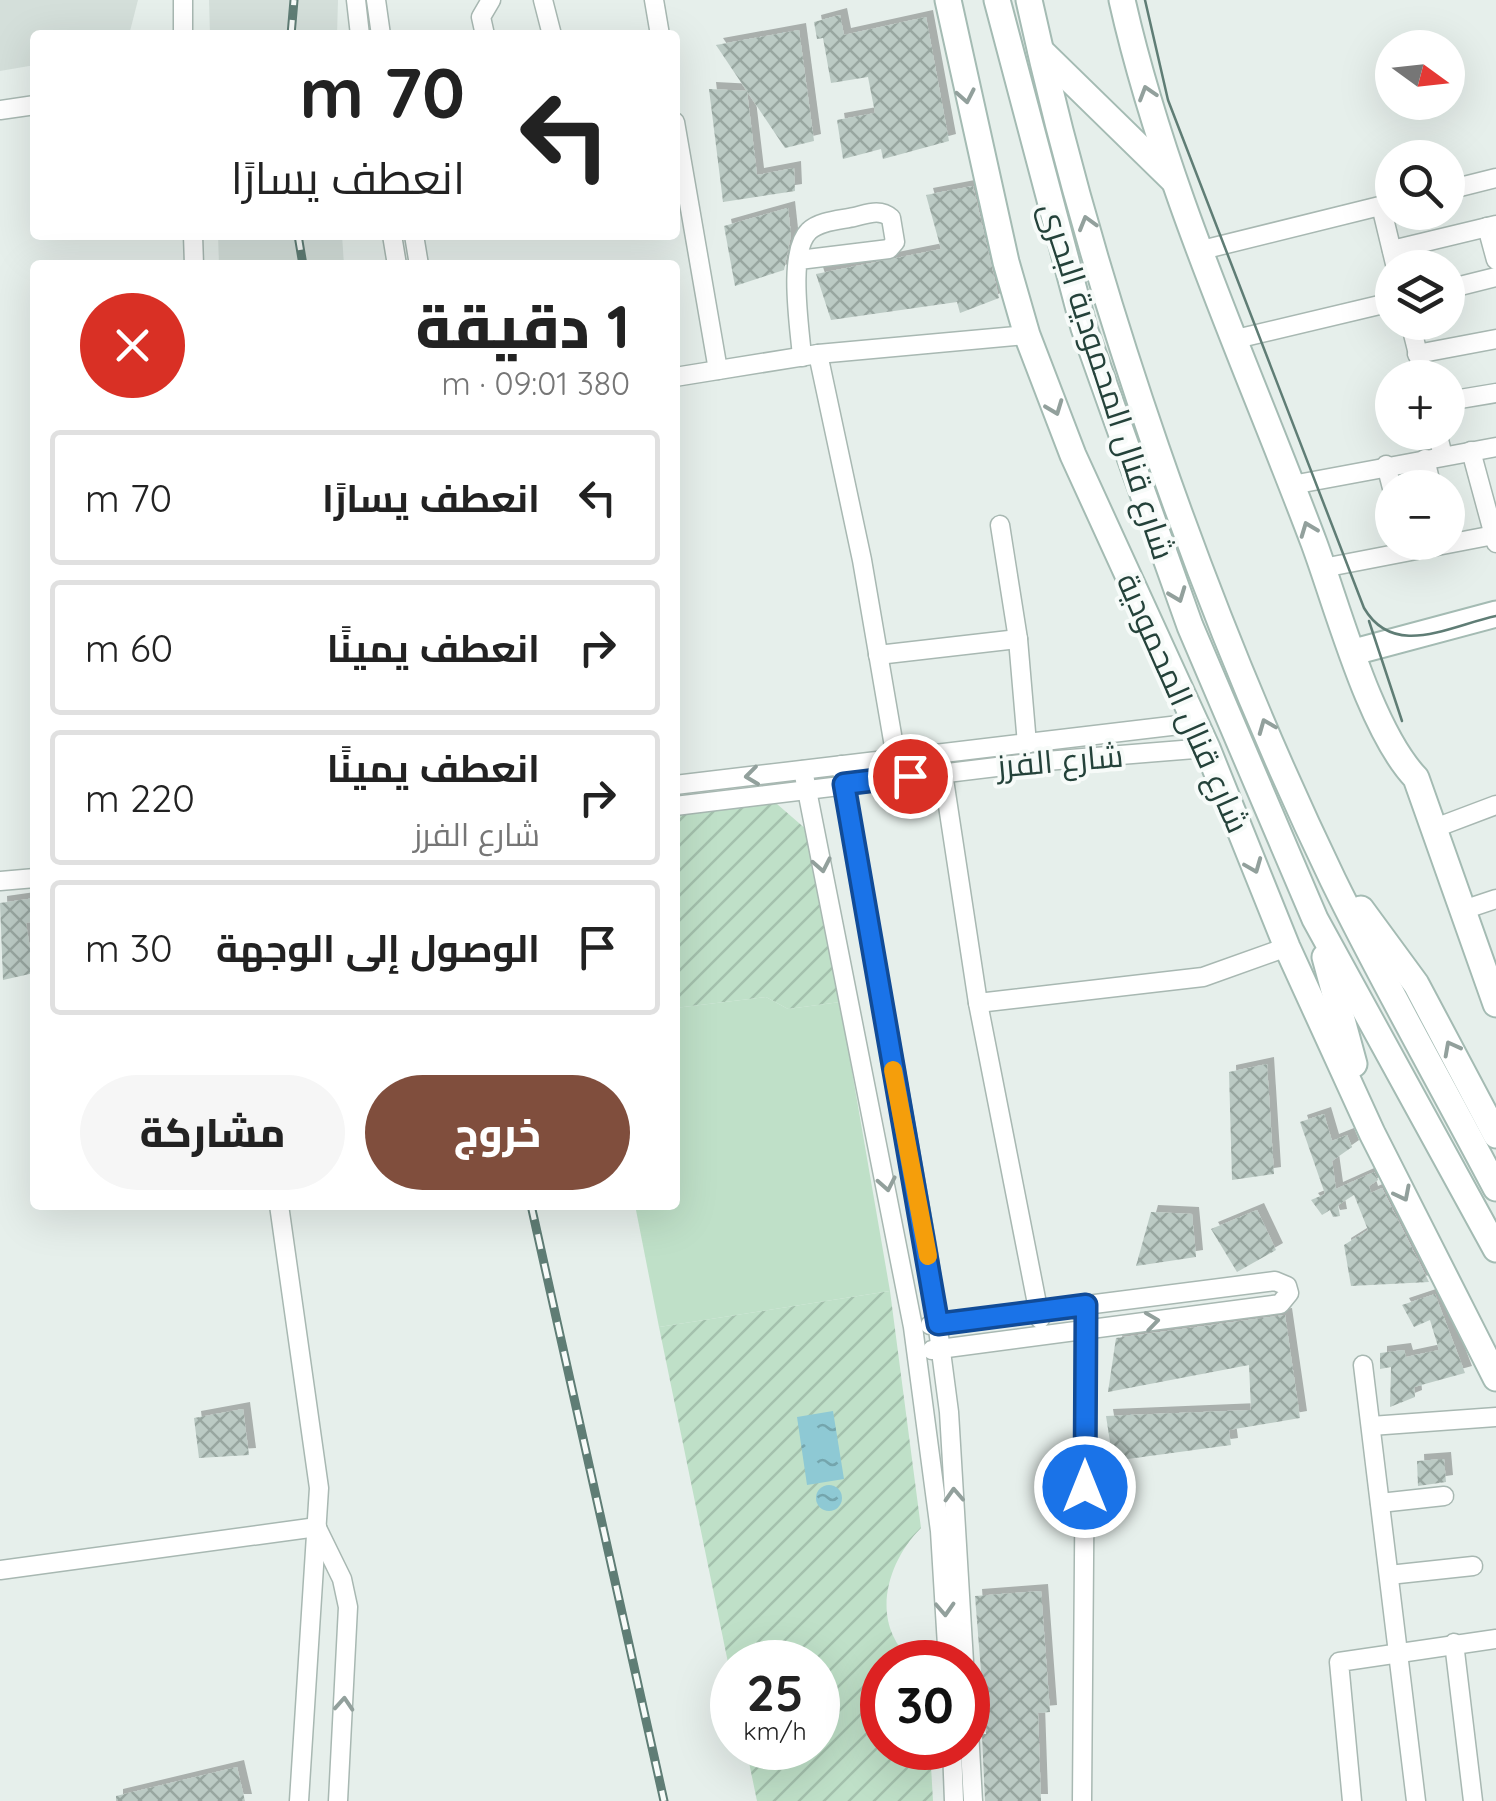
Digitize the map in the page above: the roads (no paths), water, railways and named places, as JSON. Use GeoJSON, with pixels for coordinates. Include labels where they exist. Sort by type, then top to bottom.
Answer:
{"type":"FeatureCollection","features":[{"type":"Feature","properties":{"kind":"main road","name":"شارع قنال المحمودية"},"geometry":{"type":"LineString","coordinates":[[948,0],[982,168],[1027,336],[1098,514],[1207,748],[1287,947],[1372,1134],[1496,1378]]}},
{"type":"Feature","properties":{"kind":"main road","name":"شارع قنال المحمودية البحرى"},"geometry":{"type":"LineString","coordinates":[[997,0],[1056,235],[1128,460],[1228,722],[1314,919]]}},
{"type":"Feature","properties":{"kind":"main road","name":"شارع قنال المحمودية البحرى"},"geometry":{"type":"LineString","coordinates":[[1029,0],[1108,294],[1169,477],[1267,729],[1333,880],[1379,930],[1407,970],[1486,1142],[1496,1188]]}},
{"type":"Feature","properties":{"kind":"main road"},"geometry":{"type":"LineString","coordinates":[[1122,0],[1177,183],[1354,652],[1393,748],[1416,778],[1496,1004]]}},
{"type":"Feature","properties":{"kind":"main road"},"geometry":{"type":"LineString","coordinates":[[1040,50],[1177,183]]}},
{"type":"Feature","properties":{"kind":"main road"},"geometry":{"type":"LineString","coordinates":[[1354,652],[1496,614]]}},
{"type":"Feature","properties":{"kind":"main road"},"geometry":{"type":"LineString","coordinates":[[1314,919],[1372,1134]]}},
{"type":"Feature","properties":{"kind":"main road"},"geometry":{"type":"LineString","coordinates":[[1314,919],[1496,1249]]}},
{"type":"Feature","properties":{"kind":"street"},"geometry":{"type":"LineString","coordinates":[[183,0],[183,30]]}},
{"type":"Feature","properties":{"kind":"street"},"geometry":{"type":"LineString","coordinates":[[356,0],[359,30]]}},
{"type":"Feature","properties":{"kind":"street"},"geometry":{"type":"LineString","coordinates":[[376,0],[380,30]]}},
{"type":"Feature","properties":{"kind":"street"},"geometry":{"type":"LineString","coordinates":[[483,30],[482,18],[491,0]]}},
{"type":"Feature","properties":{"kind":"street"},"geometry":{"type":"LineString","coordinates":[[543,0],[551,30]]}},
{"type":"Feature","properties":{"kind":"street"},"geometry":{"type":"LineString","coordinates":[[654,0],[659,30]]}},
{"type":"Feature","properties":{"kind":"street"},"geometry":{"type":"LineString","coordinates":[[0,110],[30,106]]}},
{"type":"Feature","properties":{"kind":"street"},"geometry":{"type":"LineString","coordinates":[[680,151],[718,370]]}},
{"type":"Feature","properties":{"kind":"street"},"geometry":{"type":"LineString","coordinates":[[1465,186],[1496,178]]}},
{"type":"Feature","properties":{"kind":"street"},"geometry":{"type":"LineString","coordinates":[[1202,250],[1375,207]]}},
{"type":"Feature","properties":{"kind":"street"},"geometry":{"type":"LineString","coordinates":[[799,260],[888,249],[895,242],[891,218],[881,212],[814,227],[802,241],[799,260],[796,290],[878,656],[896,758]]}},
{"type":"Feature","properties":{"kind":"street"},"geometry":{"type":"LineString","coordinates":[[1421,250],[1492,226],[1496,260]]}},
{"type":"Feature","properties":{"kind":"street"},"geometry":{"type":"LineString","coordinates":[[1465,284],[1496,277]]}},
{"type":"Feature","properties":{"kind":"street"},"geometry":{"type":"LineString","coordinates":[[1236,339],[1375,306]]}},
{"type":"Feature","properties":{"kind":"street"},"geometry":{"type":"LineString","coordinates":[[680,376],[810,356],[1027,336]]}},
{"type":"Feature","properties":{"kind":"street"},"geometry":{"type":"LineString","coordinates":[[1417,354],[1496,338]]}},
{"type":"Feature","properties":{"kind":"street"},"geometry":{"type":"LineString","coordinates":[[1414,340],[1419,360]]}},
{"type":"Feature","properties":{"kind":"street"},"geometry":{"type":"LineString","coordinates":[[1465,399],[1496,394]]}},
{"type":"Feature","properties":{"kind":"street"},"geometry":{"type":"LineString","coordinates":[[1292,485],[1496,447]]}},
{"type":"Feature","properties":{"kind":"street"},"geometry":{"type":"LineString","coordinates":[[1433,470],[1435,450]]}},
{"type":"Feature","properties":{"kind":"street"},"geometry":{"type":"LineString","coordinates":[[1465,542],[1495,539],[1490,501],[1471,451]]}},
{"type":"Feature","properties":{"kind":"street"},"geometry":{"type":"LineString","coordinates":[[1386,465],[1387,470]]}},
{"type":"Feature","properties":{"kind":"street"},"geometry":{"type":"LineString","coordinates":[[1000,525],[1035,743],[1046,762]]}},
{"type":"Feature","properties":{"kind":"street"},"geometry":{"type":"LineString","coordinates":[[1323,568],[1375,555]]}},
{"type":"Feature","properties":{"kind":"street"},"geometry":{"type":"LineString","coordinates":[[878,656],[1018,639]]}},
{"type":"Feature","properties":{"kind":"street","name":"شارع الفرز"},"geometry":{"type":"LineString","coordinates":[[680,805],[806,790],[842,774],[896,758],[1196,723]]}},
{"type":"Feature","properties":{"kind":"street","name":"شارع الفرز"},"geometry":{"type":"LineString","coordinates":[[680,784],[803,770],[842,774],[943,773],[1207,748]]}},
{"type":"Feature","properties":{"kind":"street"},"geometry":{"type":"LineString","coordinates":[[803,770],[913,1327],[940,1531],[947,1640]]}},
{"type":"Feature","properties":{"kind":"street"},"geometry":{"type":"LineString","coordinates":[[943,773],[978,1002],[1042,1336]]}},
{"type":"Feature","properties":{"kind":"street"},"geometry":{"type":"LineString","coordinates":[[842,774],[938,1324],[950,1412],[963,1640]]}},
{"type":"Feature","properties":{"kind":"street"},"geometry":{"type":"LineString","coordinates":[[1435,828],[1496,805]]}},
{"type":"Feature","properties":{"kind":"street"},"geometry":{"type":"LineString","coordinates":[[0,881],[30,878]]}},
{"type":"Feature","properties":{"kind":"street"},"geometry":{"type":"LineString","coordinates":[[1463,910],[1496,899]]}},
{"type":"Feature","properties":{"kind":"street"},"geometry":{"type":"LineString","coordinates":[[978,1002],[1202,977],[1287,947]]}},
{"type":"Feature","properties":{"kind":"street"},"geometry":{"type":"LineString","coordinates":[[280,1210],[318,1471],[298,1801]]}},
{"type":"Feature","properties":{"kind":"street"},"geometry":{"type":"LineString","coordinates":[[913,1327],[1275,1281],[1282,1282],[1289,1293],[1280,1304],[917,1352]]}},
{"type":"Feature","properties":{"kind":"street"},"geometry":{"type":"LineString","coordinates":[[1082,1801],[1086,1305]]}},
{"type":"Feature","properties":{"kind":"street"},"geometry":{"type":"LineString","coordinates":[[1363,1365],[1416,1801]]}},
{"type":"Feature","properties":{"kind":"street"},"geometry":{"type":"LineString","coordinates":[[1371,1426],[1496,1417]]}},
{"type":"Feature","properties":{"kind":"street"},"geometry":{"type":"LineString","coordinates":[[1380,1503],[1444,1496]]}},
{"type":"Feature","properties":{"kind":"street"},"geometry":{"type":"LineString","coordinates":[[0,1570],[317,1527]]}},
{"type":"Feature","properties":{"kind":"street"},"geometry":{"type":"LineString","coordinates":[[317,1527],[342,1579],[348,1607],[338,1801]]}},
{"type":"Feature","properties":{"kind":"street"},"geometry":{"type":"LineString","coordinates":[[1390,1575],[1473,1566]]}},
{"type":"Feature","properties":{"kind":"street"},"geometry":{"type":"LineString","coordinates":[[1352,1801],[1338,1666],[1342,1660],[1496,1639]]}},
{"type":"Feature","properties":{"kind":"street"},"geometry":{"type":"LineString","coordinates":[[1454,1643],[1473,1801]]}},
{"type":"Feature","properties":{"kind":"street"},"geometry":{"type":"LineString","coordinates":[[953,1770],[954,1801]]}},
{"type":"Feature","properties":{"kind":"street"},"geometry":{"type":"LineString","coordinates":[[971,1770],[973,1801]]}},
{"type":"Feature","properties":{"kind":"water"},"geometry":{"type":"Polygon","coordinates":[[[833,1411],[844,1479],[807,1485],[797,1417],[833,1411]]]}},
{"type":"Feature","properties":{"kind":"water"},"geometry":{"type":"Polygon","coordinates":[[[829,1485],[838,1489],[842,1498],[838,1507],[829,1511],[820,1507],[816,1498],[820,1489],[829,1485]]]}},
{"type":"Feature","properties":{"kind":"tram line"},"geometry":{"type":"LineString","coordinates":[[1145,0],[1168,100],[1364,608],[1376,623],[1407,636],[1496,616]]}},
{"type":"Feature","properties":{"kind":"tram line"},"geometry":{"type":"LineString","coordinates":[[1369,621],[1402,721]]}},
{"type":"Feature","properties":{"kind":"railway"},"geometry":{"type":"LineString","coordinates":[[291,30],[294,0]]}},
{"type":"Feature","properties":{"kind":"railway"},"geometry":{"type":"LineString","coordinates":[[299,240],[302,260]]}},
{"type":"Feature","properties":{"kind":"railway"},"geometry":{"type":"LineString","coordinates":[[532,1210],[664,1801]]}}]}
